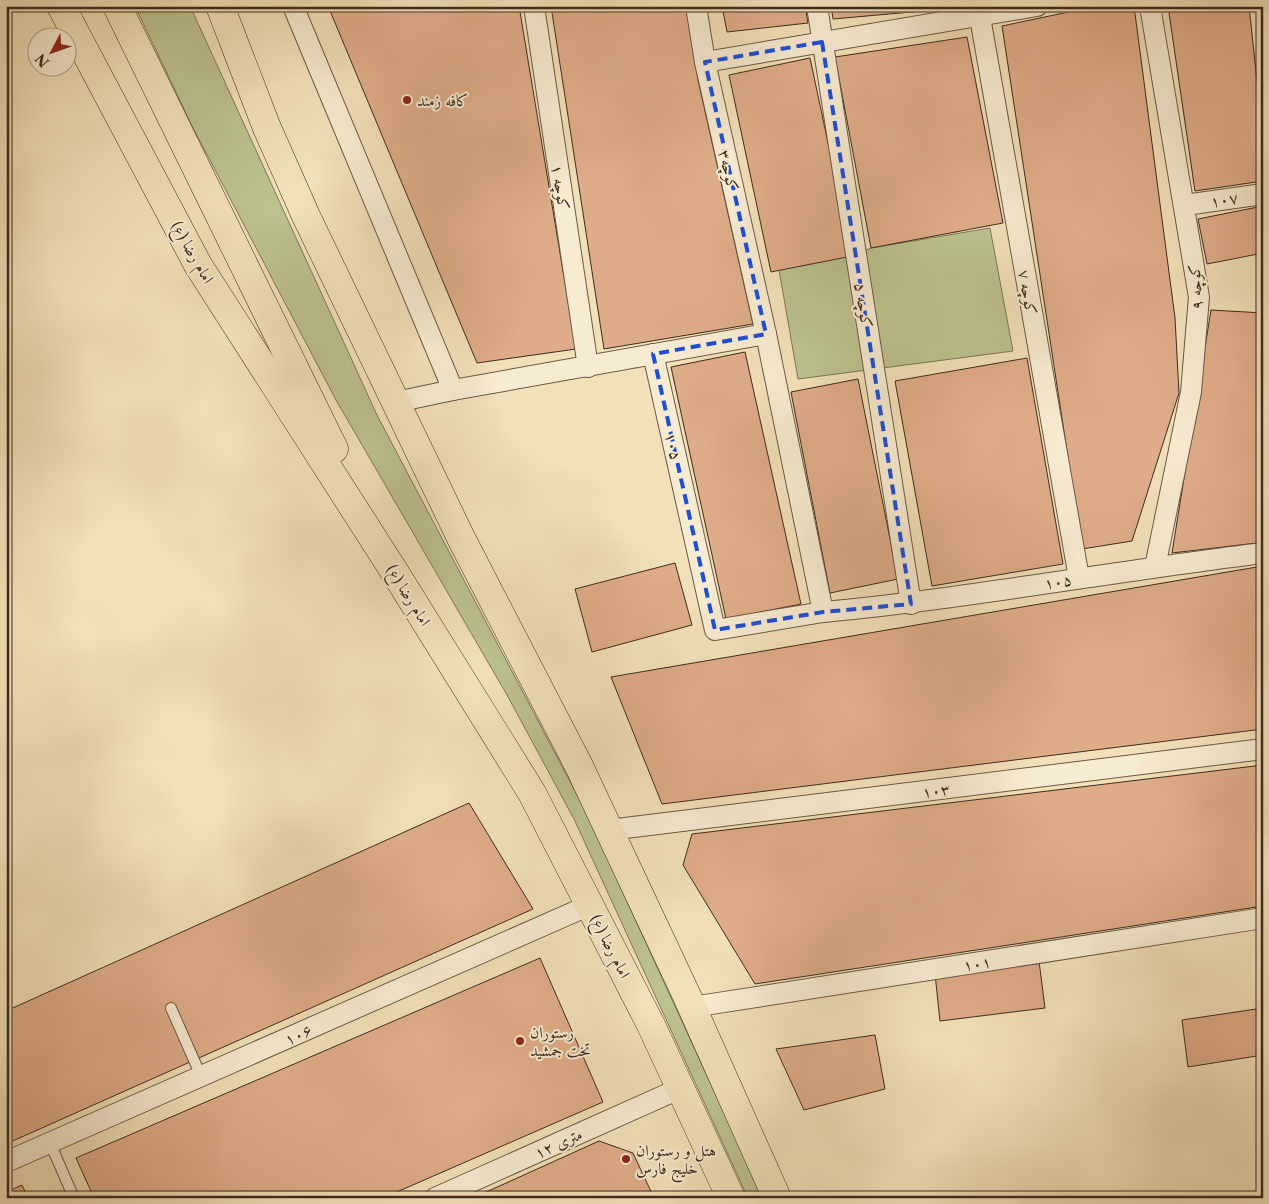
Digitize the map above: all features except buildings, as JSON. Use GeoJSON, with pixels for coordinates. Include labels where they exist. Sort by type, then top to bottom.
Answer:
{"type":"FeatureCollection","features":[{"type":"Feature","properties":{"kind":"main road","name":"امام رضا (ع)"},"geometry":{"type":"LineString","coordinates":[[61,6],[198,265],[394,571],[532,792],[651,1025],[731,1198]]}},
{"type":"Feature","properties":{"kind":"main road"},"geometry":{"type":"LineString","coordinates":[[116,6],[394,571]]}},
{"type":"Feature","properties":{"kind":"main road"},"geometry":{"type":"LineString","coordinates":[[208,6],[267,128],[306,216],[461,538],[579,766],[692,1007],[777,1198]]}},
{"type":"Feature","properties":{"kind":"main road"},"geometry":{"type":"LineString","coordinates":[[220,6],[267,128]]}},
{"type":"Feature","properties":{"kind":"street"},"geometry":{"type":"LineString","coordinates":[[293,6],[453,390]]}},
{"type":"Feature","properties":{"kind":"street","name":"کوچه ۱"},"geometry":{"type":"LineString","coordinates":[[534,6],[588,367]]}},
{"type":"Feature","properties":{"kind":"street","name":"کوچه۳"},"geometry":{"type":"LineString","coordinates":[[696,6],[705,62],[766,334]]}},
{"type":"Feature","properties":{"kind":"street","name":"کوچه ۵"},"geometry":{"type":"LineString","coordinates":[[817,6],[911,604]]}},
{"type":"Feature","properties":{"kind":"street"},"geometry":{"type":"LineString","coordinates":[[705,62],[822,42],[979,11],[1037,6]]}},
{"type":"Feature","properties":{"kind":"street","name":"کوچه ۹"},"geometry":{"type":"LineString","coordinates":[[1150,6],[1199,297],[1191,392],[1155,567]]}},
{"type":"Feature","properties":{"kind":"street","name":"کوچه ۷"},"geometry":{"type":"LineString","coordinates":[[979,11],[1079,578]]}},
{"type":"Feature","properties":{"kind":"street","name":"۱۰۷"},"geometry":{"type":"LineString","coordinates":[[1185,205],[1263,194]]}},
{"type":"Feature","properties":{"kind":"street"},"geometry":{"type":"LineString","coordinates":[[396,402],[766,334],[823,612]]}},
{"type":"Feature","properties":{"kind":"street","name":"۱۰۵"},"geometry":{"type":"LineString","coordinates":[[653,354],[715,630],[823,612],[911,604],[1079,578],[1263,553]]}},
{"type":"Feature","properties":{"kind":"street","name":"۱۰۳"},"geometry":{"type":"LineString","coordinates":[[609,830],[1263,749]]}},
{"type":"Feature","properties":{"kind":"street","name":"۱۰۶"},"geometry":{"type":"LineString","coordinates":[[6,1162],[590,905]]}},
{"type":"Feature","properties":{"kind":"street","name":"۱۰۱"},"geometry":{"type":"LineString","coordinates":[[692,1007],[1263,918]]}},
{"type":"Feature","properties":{"kind":"street","name":"۱۲ متری"},"geometry":{"type":"LineString","coordinates":[[435,1198],[680,1088]]}},
{"type":"Feature","properties":{"kind":"lane"},"geometry":{"type":"LineString","coordinates":[[171,1008],[202,1076]]}},
{"type":"Feature","properties":{"kind":"lane"},"geometry":{"type":"LineString","coordinates":[[50,1143],[74,1198]]}},
{"type":"Feature","properties":{"kind":"highlighted area"},"geometry":{"type":"Polygon","coordinates":[[[822,42],[911,604],[823,612],[715,630],[653,354],[766,334],[705,62],[822,42]]]}},
{"type":"Feature","properties":{"kind":"green space"},"geometry":{"type":"Polygon","coordinates":[[[135,6],[190,6],[377,415],[585,810],[763,1198],[748,1198],[574,819],[507,695],[336,400],[192,126],[135,6]]]}},
{"type":"Feature","properties":{"kind":"green space"},"geometry":{"type":"Polygon","coordinates":[[[990,228],[1013,351],[798,379],[778,264],[852,256],[871,248],[990,228]]]}},
{"type":"Feature","properties":{"kind":"place","name":"کافه زمند"},"geometry":{"type":"Point","coordinates":[407,100]}},
{"type":"Feature","properties":{"kind":"place","name":"رستوران تخت جمشید"},"geometry":{"type":"Point","coordinates":[520,1041]}},
{"type":"Feature","properties":{"kind":"place","name":"هتل و رستوران خلیج فارس"},"geometry":{"type":"Point","coordinates":[626,1159]}}]}
